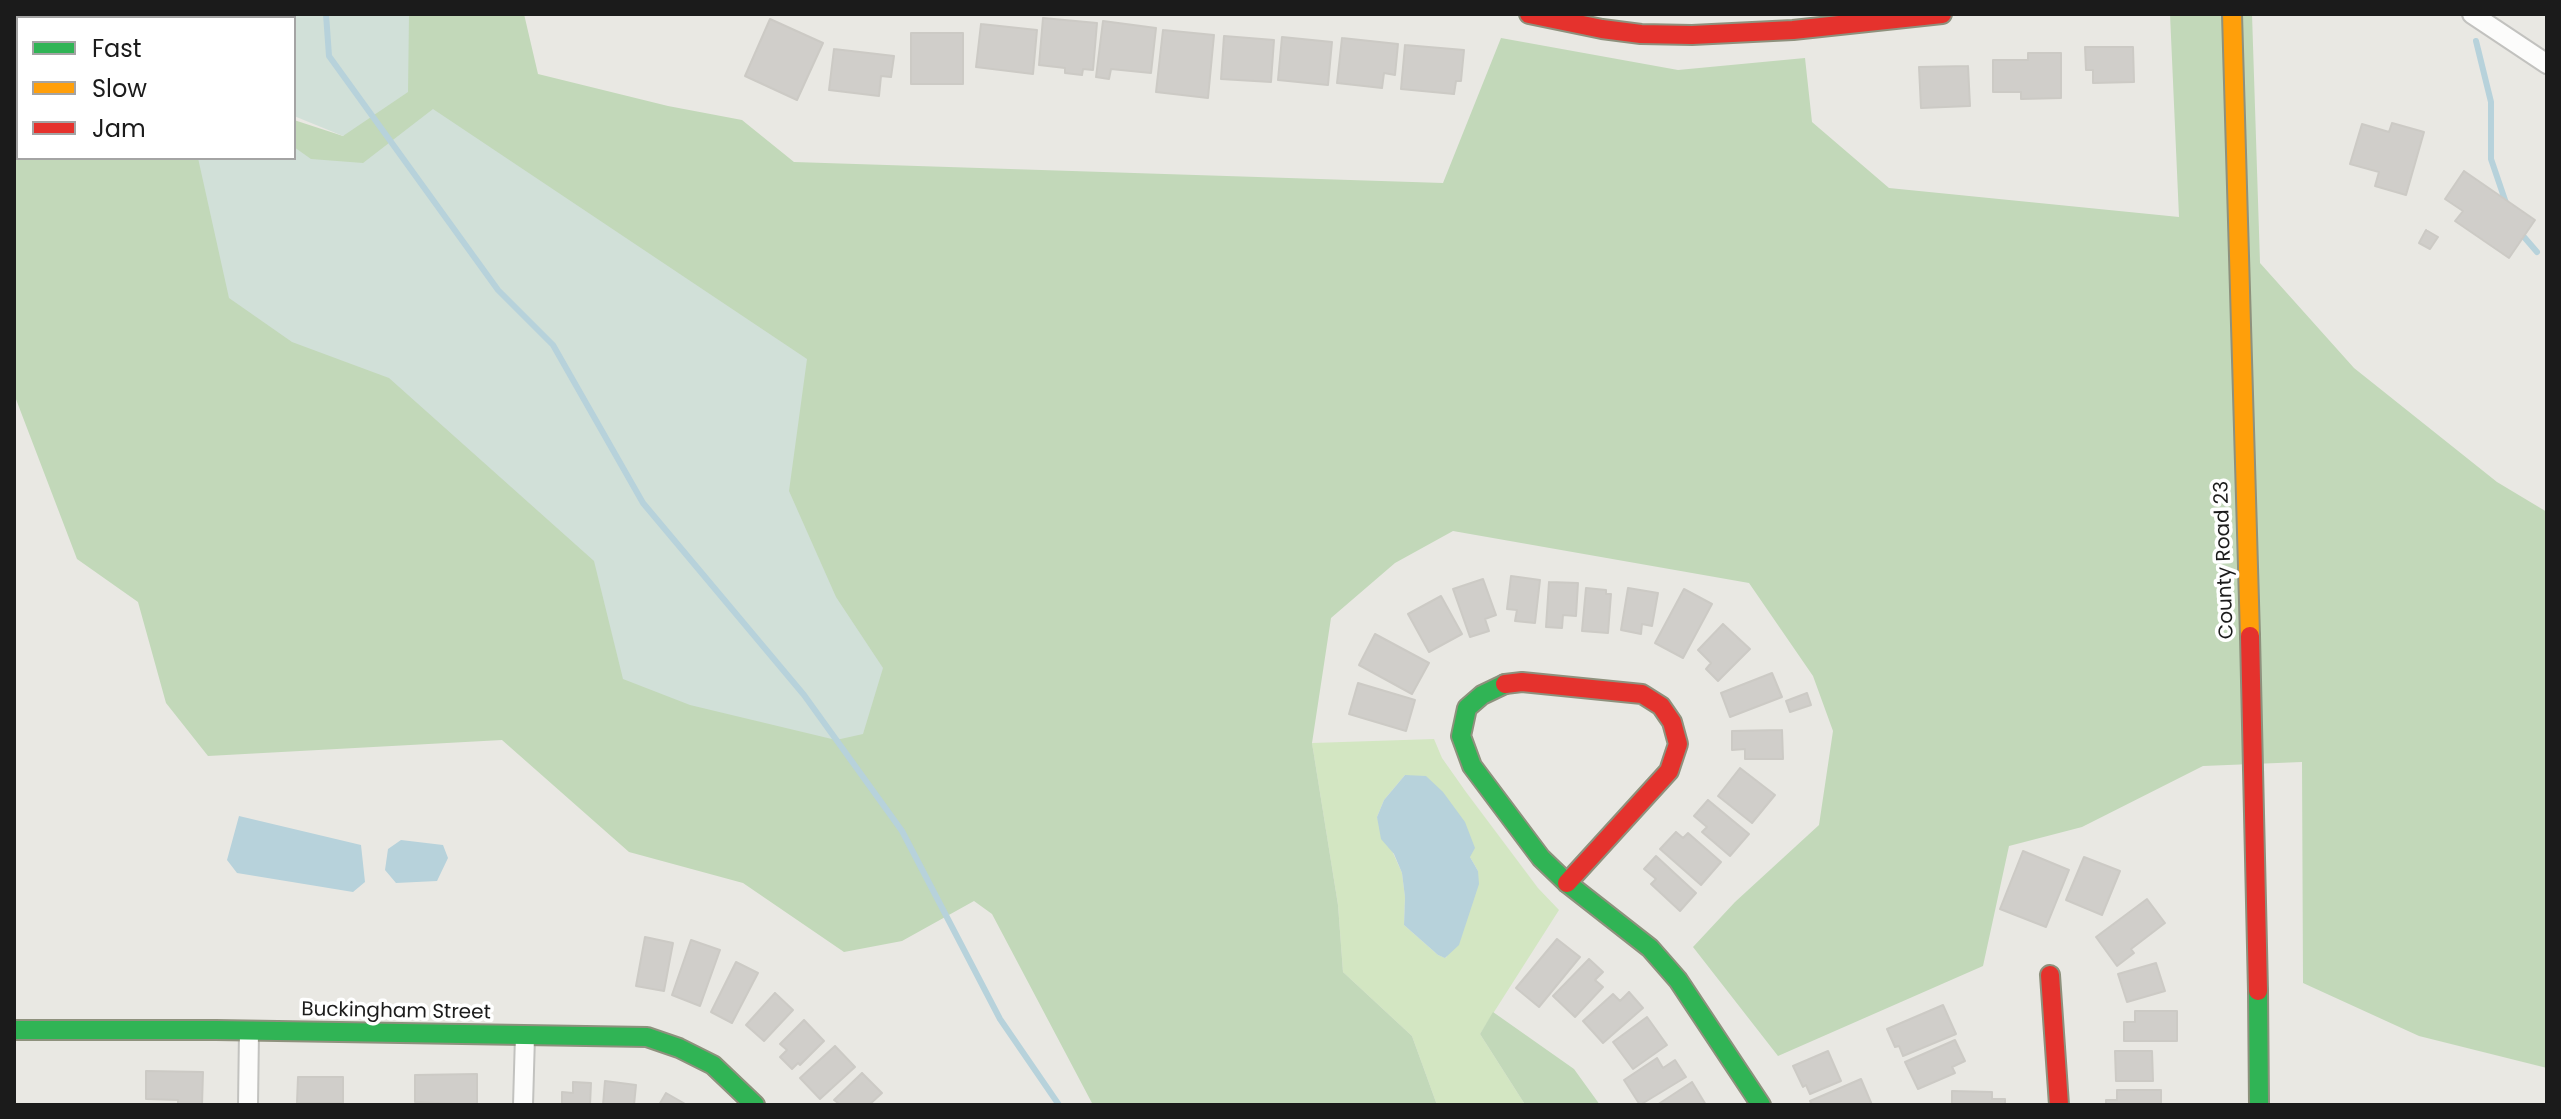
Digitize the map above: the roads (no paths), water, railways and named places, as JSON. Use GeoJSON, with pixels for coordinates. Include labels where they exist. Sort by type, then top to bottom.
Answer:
{"type":"FeatureCollection","features":[{"type":"Feature","properties":{"kind":"street"},"geometry":{"type":"LineString","coordinates":[[1529,14],[1615,31],[1692,35],[1793,30],[1942,14]]}},
{"type":"Feature","properties":{"kind":"street","name":"County Road 23"},"geometry":{"type":"LineString","coordinates":[[2232,14],[2257,898],[2259,1105]]}},
{"type":"Feature","properties":{"kind":"street"},"geometry":{"type":"LineString","coordinates":[[2472,14],[2547,64]]}},
{"type":"Feature","properties":{"kind":"street"},"geometry":{"type":"LineString","coordinates":[[1567,883],[1669,771],[1678,744],[1672,722],[1661,706],[1642,694],[1522,682],[1500,685],[1467,708],[1461,736],[1472,766],[1541,858],[1567,883],[1650,948],[1678,980],[1761,1105]]}},
{"type":"Feature","properties":{"kind":"street"},"geometry":{"type":"LineString","coordinates":[[2050,975],[2059,1105]]}},
{"type":"Feature","properties":{"kind":"street","name":"Buckingham Street"},"geometry":{"type":"LineString","coordinates":[[14,1030],[647,1037],[713,1065],[755,1105]]}},
{"type":"Feature","properties":{"kind":"street"},"geometry":{"type":"LineString","coordinates":[[248,1105],[249,1031]]}},
{"type":"Feature","properties":{"kind":"street"},"geometry":{"type":"LineString","coordinates":[[523,1105],[525,1036]]}},
{"type":"Feature","properties":{"kind":"water"},"geometry":{"type":"Polygon","coordinates":[[[1405,775],[1426,776],[1443,792],[1465,822],[1475,848],[1470,857],[1478,871],[1479,884],[1459,945],[1445,958],[1404,925],[1402,873],[1394,854],[1381,839],[1377,817],[1384,800],[1405,775]]]}},
{"type":"Feature","properties":{"kind":"water"},"geometry":{"type":"Polygon","coordinates":[[[239,816],[361,845],[365,882],[353,892],[237,873],[227,860],[239,816]]]}},
{"type":"Feature","properties":{"kind":"water"},"geometry":{"type":"Polygon","coordinates":[[[401,840],[443,845],[448,858],[437,881],[396,883],[385,870],[388,849],[401,840]]]}},
{"type":"Feature","properties":{"kind":"waterway"},"geometry":{"type":"LineString","coordinates":[[326,14],[329,56],[498,290],[553,345],[643,503],[804,695],[902,831],[1000,1019],[1059,1105]]}},
{"type":"Feature","properties":{"kind":"waterway"},"geometry":{"type":"LineString","coordinates":[[2476,41],[2491,102],[2491,159],[2507,206]]}},
{"type":"Feature","properties":{"kind":"waterway"},"geometry":{"type":"LineString","coordinates":[[2518,230],[2537,252]]}}]}
